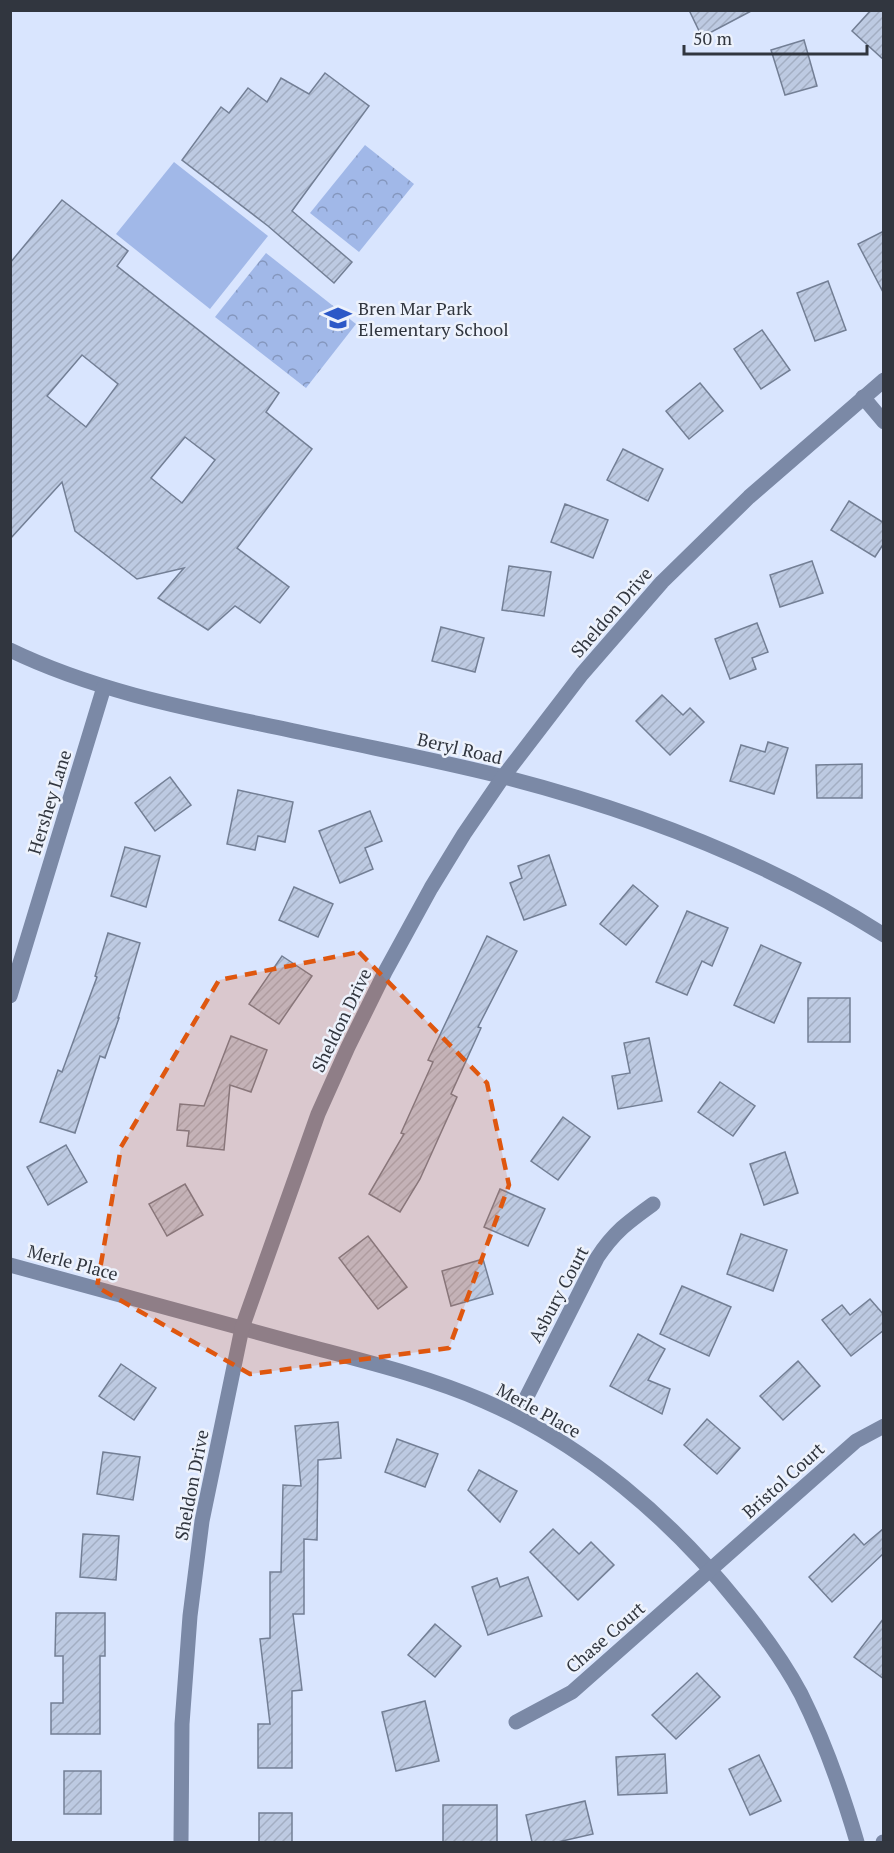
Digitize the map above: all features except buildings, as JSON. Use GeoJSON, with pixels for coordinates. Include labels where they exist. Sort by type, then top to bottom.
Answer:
{"type":"FeatureCollection","features":[{"type":"Feature","properties":{"kind":"street","name":"Sheldon Drive"},"geometry":{"type":"LineString","coordinates":[[181,1842],[182,1724],[190,1616],[202,1521],[242,1328],[318,1114],[348,1047],[385,972],[431,888],[464,834],[503,777],[582,674],[662,582],[749,496],[884,380]]}},
{"type":"Feature","properties":{"kind":"street"},"geometry":{"type":"LineString","coordinates":[[862,397],[884,422]]}},
{"type":"Feature","properties":{"kind":"street","name":"Beryl Road"},"geometry":{"type":"LineString","coordinates":[[10,650],[104,687],[503,777],[598,805],[687,836],[773,874],[884,935]]}},
{"type":"Feature","properties":{"kind":"street","name":"Hershey Lane"},"geometry":{"type":"LineString","coordinates":[[10,996],[104,687]]}},
{"type":"Feature","properties":{"kind":"street","name":"Asbury Court"},"geometry":{"type":"LineString","coordinates":[[517,1416],[597,1258],[611,1238],[627,1222],[653,1204]]}},
{"type":"Feature","properties":{"kind":"street","name":"Merle Place"},"geometry":{"type":"LineString","coordinates":[[10,1265],[402,1372],[482,1400],[517,1416],[581,1455],[638,1498],[712,1569],[753,1621],[800,1692],[840,1782],[857,1842]]}},
{"type":"Feature","properties":{"kind":"street","name":"Bristol Court"},"geometry":{"type":"LineString","coordinates":[[712,1569],[856,1441],[884,1426]]}},
{"type":"Feature","properties":{"kind":"street","name":"Chase Court"},"geometry":{"type":"LineString","coordinates":[[516,1722],[572,1692],[712,1569]]}},
{"type":"Feature","properties":{"kind":"highlighted area"},"geometry":{"type":"Polygon","coordinates":[[[359,952],[487,1083],[509,1185],[449,1348],[250,1374],[97,1287],[121,1147],[219,980],[359,952]]]}},
{"type":"Feature","properties":{"kind":"green space"},"geometry":{"type":"Polygon","coordinates":[[[365,145],[414,184],[359,252],[310,213],[365,145]]]}},
{"type":"Feature","properties":{"kind":"green space"},"geometry":{"type":"Polygon","coordinates":[[[174,162],[268,236],[210,309],[116,234],[174,162]]]}},
{"type":"Feature","properties":{"kind":"green space"},"geometry":{"type":"Polygon","coordinates":[[[266,253],[356,324],[306,388],[215,317],[266,253]]]}},
{"type":"Feature","properties":{"kind":"place","name":"Bren Mar Park Elementary School"},"geometry":{"type":"Point","coordinates":[338,318]}}]}
